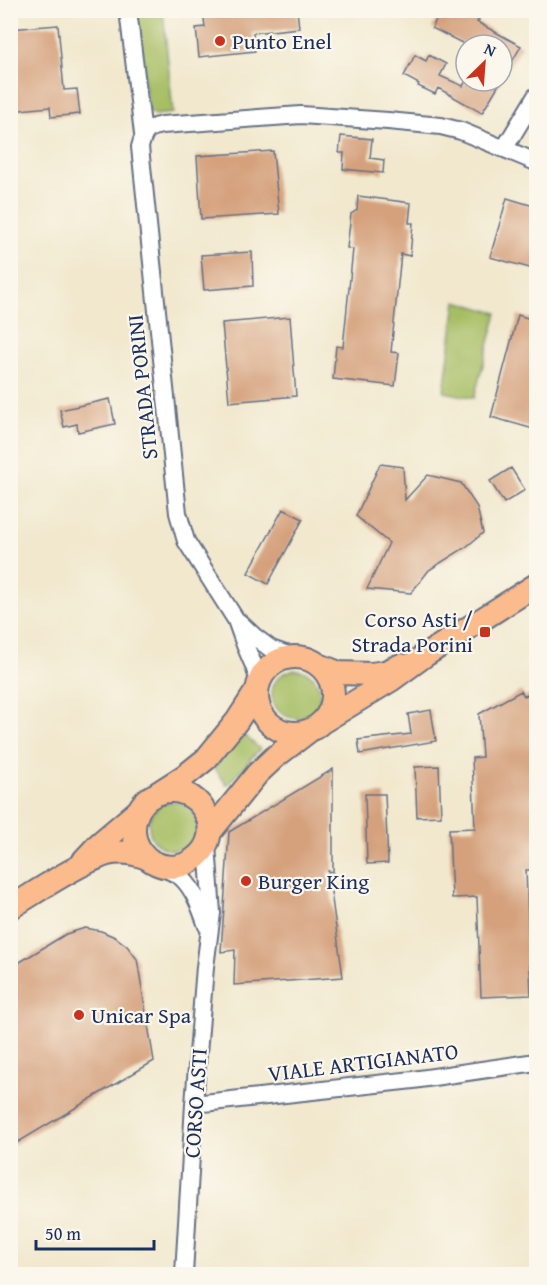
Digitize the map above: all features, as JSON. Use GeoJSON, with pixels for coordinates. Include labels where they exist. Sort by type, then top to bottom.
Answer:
{"type":"FeatureCollection","features":[{"type":"Feature","properties":{"kind":"main road"},"geometry":{"type":"LineString","coordinates":[[424,656],[385,672],[371,674],[339,673],[307,659],[294,657],[272,664],[264,672],[237,721],[206,759],[143,803],[134,823],[134,836],[139,848],[153,862],[171,867],[182,866],[192,861],[200,854],[208,838],[257,774],[275,757],[316,726],[537,585]]}},
{"type":"Feature","properties":{"kind":"main road"},"geometry":{"type":"LineString","coordinates":[[258,686],[257,702],[268,722],[288,733],[299,733],[316,726],[330,712],[333,699],[332,686],[327,674],[319,665]]}},
{"type":"Feature","properties":{"kind":"main road"},"geometry":{"type":"LineString","coordinates":[[158,793],[171,791],[195,798],[208,819],[208,838]]}},
{"type":"Feature","properties":{"kind":"main road","name":"CORSO ASTI"},"geometry":{"type":"LineString","coordinates":[[77,867],[99,844],[138,811]]}},
{"type":"Feature","properties":{"kind":"main road","name":"CORSO ASTI"},"geometry":{"type":"LineString","coordinates":[[10,908],[77,867],[106,854],[125,852],[153,862]]}},
{"type":"Feature","properties":{"kind":"street","name":"STRADA PORINI"},"geometry":{"type":"LineString","coordinates":[[128,10],[143,134],[140,147],[178,513],[186,541],[236,620],[254,666],[258,686]]}},
{"type":"Feature","properties":{"kind":"street"},"geometry":{"type":"LineString","coordinates":[[504,149],[537,96]]}},
{"type":"Feature","properties":{"kind":"street"},"geometry":{"type":"LineString","coordinates":[[143,134],[151,127],[162,125],[301,115],[388,121],[441,126],[461,131],[537,162]]}},
{"type":"Feature","properties":{"kind":"street","name":"STRADA PORINI"},"geometry":{"type":"LineString","coordinates":[[236,620],[271,649],[294,657]]}},
{"type":"Feature","properties":{"kind":"street","name":"CORSO ASTI"},"geometry":{"type":"LineString","coordinates":[[184,1275],[194,1104],[212,913],[208,838]]}},
{"type":"Feature","properties":{"kind":"street","name":"CORSO ASTI"},"geometry":{"type":"LineString","coordinates":[[153,862],[181,878],[192,891],[209,932]]}},
{"type":"Feature","properties":{"kind":"street","name":"VIALE ARTIGIANATO"},"geometry":{"type":"LineString","coordinates":[[194,1104],[413,1080],[537,1062]]}},
{"type":"Feature","properties":{"kind":"green space"},"geometry":{"type":"Polygon","coordinates":[[[135,11],[163,11],[173,113],[155,115],[149,112],[135,11]]]}},
{"type":"Feature","properties":{"kind":"green space"},"geometry":{"type":"Polygon","coordinates":[[[456,301],[497,313],[474,398],[444,392],[456,301]]]}},
{"type":"Feature","properties":{"kind":"green space"},"geometry":{"type":"Polygon","coordinates":[[[296,670],[313,677],[320,694],[313,711],[296,718],[279,711],[272,694],[279,677],[296,670]]]}},
{"type":"Feature","properties":{"kind":"green space"},"geometry":{"type":"Polygon","coordinates":[[[244,735],[260,749],[227,785],[214,768],[244,735]]]}},
{"type":"Feature","properties":{"kind":"green space"},"geometry":{"type":"Polygon","coordinates":[[[173,802],[190,809],[197,826],[190,843],[173,850],[156,843],[149,826],[156,809],[173,802]]]}},
{"type":"Feature","properties":{"kind":"building"},"geometry":{"type":"Polygon","coordinates":[[[203,10],[297,10],[299,28],[253,33],[255,51],[199,57],[196,28],[205,27],[203,10]]]}},
{"type":"Feature","properties":{"kind":"building"},"geometry":{"type":"Polygon","coordinates":[[[441,10],[461,10],[497,33],[454,33],[454,39],[432,28],[441,10]]]}},
{"type":"Feature","properties":{"kind":"building"},"geometry":{"type":"Polygon","coordinates":[[[58,25],[64,90],[77,89],[80,114],[51,117],[50,107],[10,111],[10,29],[58,25]]]}},
{"type":"Feature","properties":{"kind":"building"},"geometry":{"type":"Polygon","coordinates":[[[514,42],[521,46],[514,58],[514,42]]]}},
{"type":"Feature","properties":{"kind":"building"},"geometry":{"type":"Polygon","coordinates":[[[415,55],[426,61],[429,55],[446,64],[440,76],[454,82],[454,93],[494,93],[482,113],[438,88],[435,94],[404,76],[415,55]]]}},
{"type":"Feature","properties":{"kind":"building"},"geometry":{"type":"Polygon","coordinates":[[[341,136],[372,139],[370,158],[384,160],[383,173],[343,169],[344,153],[339,153],[341,136]]]}},
{"type":"Feature","properties":{"kind":"building"},"geometry":{"type":"Polygon","coordinates":[[[273,151],[279,214],[201,219],[197,156],[273,151]]]}},
{"type":"Feature","properties":{"kind":"building"},"geometry":{"type":"Polygon","coordinates":[[[358,196],[411,203],[409,223],[413,223],[410,256],[401,254],[391,352],[399,353],[395,386],[333,379],[336,346],[343,347],[353,249],[347,248],[351,214],[357,210],[358,196]]]}},
{"type":"Feature","properties":{"kind":"building"},"geometry":{"type":"Polygon","coordinates":[[[507,198],[537,207],[537,270],[490,257],[507,198]]]}},
{"type":"Feature","properties":{"kind":"building"},"geometry":{"type":"Polygon","coordinates":[[[252,252],[253,286],[204,290],[201,255],[252,252]]]}},
{"type":"Feature","properties":{"kind":"building"},"geometry":{"type":"Polygon","coordinates":[[[518,315],[537,321],[537,430],[491,417],[518,315]]]}},
{"type":"Feature","properties":{"kind":"building"},"geometry":{"type":"Polygon","coordinates":[[[290,317],[296,396],[229,402],[222,323],[290,317]]]}},
{"type":"Feature","properties":{"kind":"building"},"geometry":{"type":"Polygon","coordinates":[[[110,399],[115,424],[78,432],[77,424],[64,427],[60,410],[110,399]]]}},
{"type":"Feature","properties":{"kind":"building"},"geometry":{"type":"Polygon","coordinates":[[[380,464],[403,467],[405,500],[428,475],[461,483],[477,507],[483,533],[466,547],[429,570],[411,593],[367,589],[389,543],[356,516],[380,464]]]}},
{"type":"Feature","properties":{"kind":"building"},"geometry":{"type":"Polygon","coordinates":[[[511,468],[525,490],[504,503],[490,481],[511,468]]]}},
{"type":"Feature","properties":{"kind":"building"},"geometry":{"type":"Polygon","coordinates":[[[283,509],[303,519],[268,584],[248,573],[283,509]]]}},
{"type":"Feature","properties":{"kind":"building"},"geometry":{"type":"Polygon","coordinates":[[[521,691],[524,696],[537,693],[537,870],[526,870],[531,995],[481,997],[477,897],[452,898],[449,829],[475,828],[472,758],[482,757],[479,714],[521,691]]]}},
{"type":"Feature","properties":{"kind":"building"},"geometry":{"type":"Polygon","coordinates":[[[431,710],[436,741],[360,754],[358,740],[411,734],[408,714],[431,710]]]}},
{"type":"Feature","properties":{"kind":"building"},"geometry":{"type":"Polygon","coordinates":[[[439,766],[441,816],[417,817],[415,767],[439,766]]]}},
{"type":"Feature","properties":{"kind":"building"},"geometry":{"type":"Polygon","coordinates":[[[333,769],[333,872],[328,871],[343,977],[234,985],[235,950],[221,952],[229,832],[333,769]]]}},
{"type":"Feature","properties":{"kind":"building"},"geometry":{"type":"Polygon","coordinates":[[[365,794],[385,794],[388,863],[367,864],[365,794]]]}},
{"type":"Feature","properties":{"kind":"building","name":"Unicar Spa"},"geometry":{"type":"Polygon","coordinates":[[[85,928],[115,937],[127,946],[137,959],[154,1061],[10,1147],[10,968],[66,934],[85,928]]]}},
{"type":"Feature","properties":{"kind":"place","name":"Punto Enel"},"geometry":{"type":"Point","coordinates":[220,41]}},
{"type":"Feature","properties":{"kind":"place","name":"Corso Asti / Strada Porini"},"geometry":{"type":"Point","coordinates":[485,632]}},
{"type":"Feature","properties":{"kind":"place","name":"Burger King"},"geometry":{"type":"Point","coordinates":[246,881]}},
{"type":"Feature","properties":{"kind":"place","name":"Unicar Spa"},"geometry":{"type":"Point","coordinates":[79,1015]}}]}
